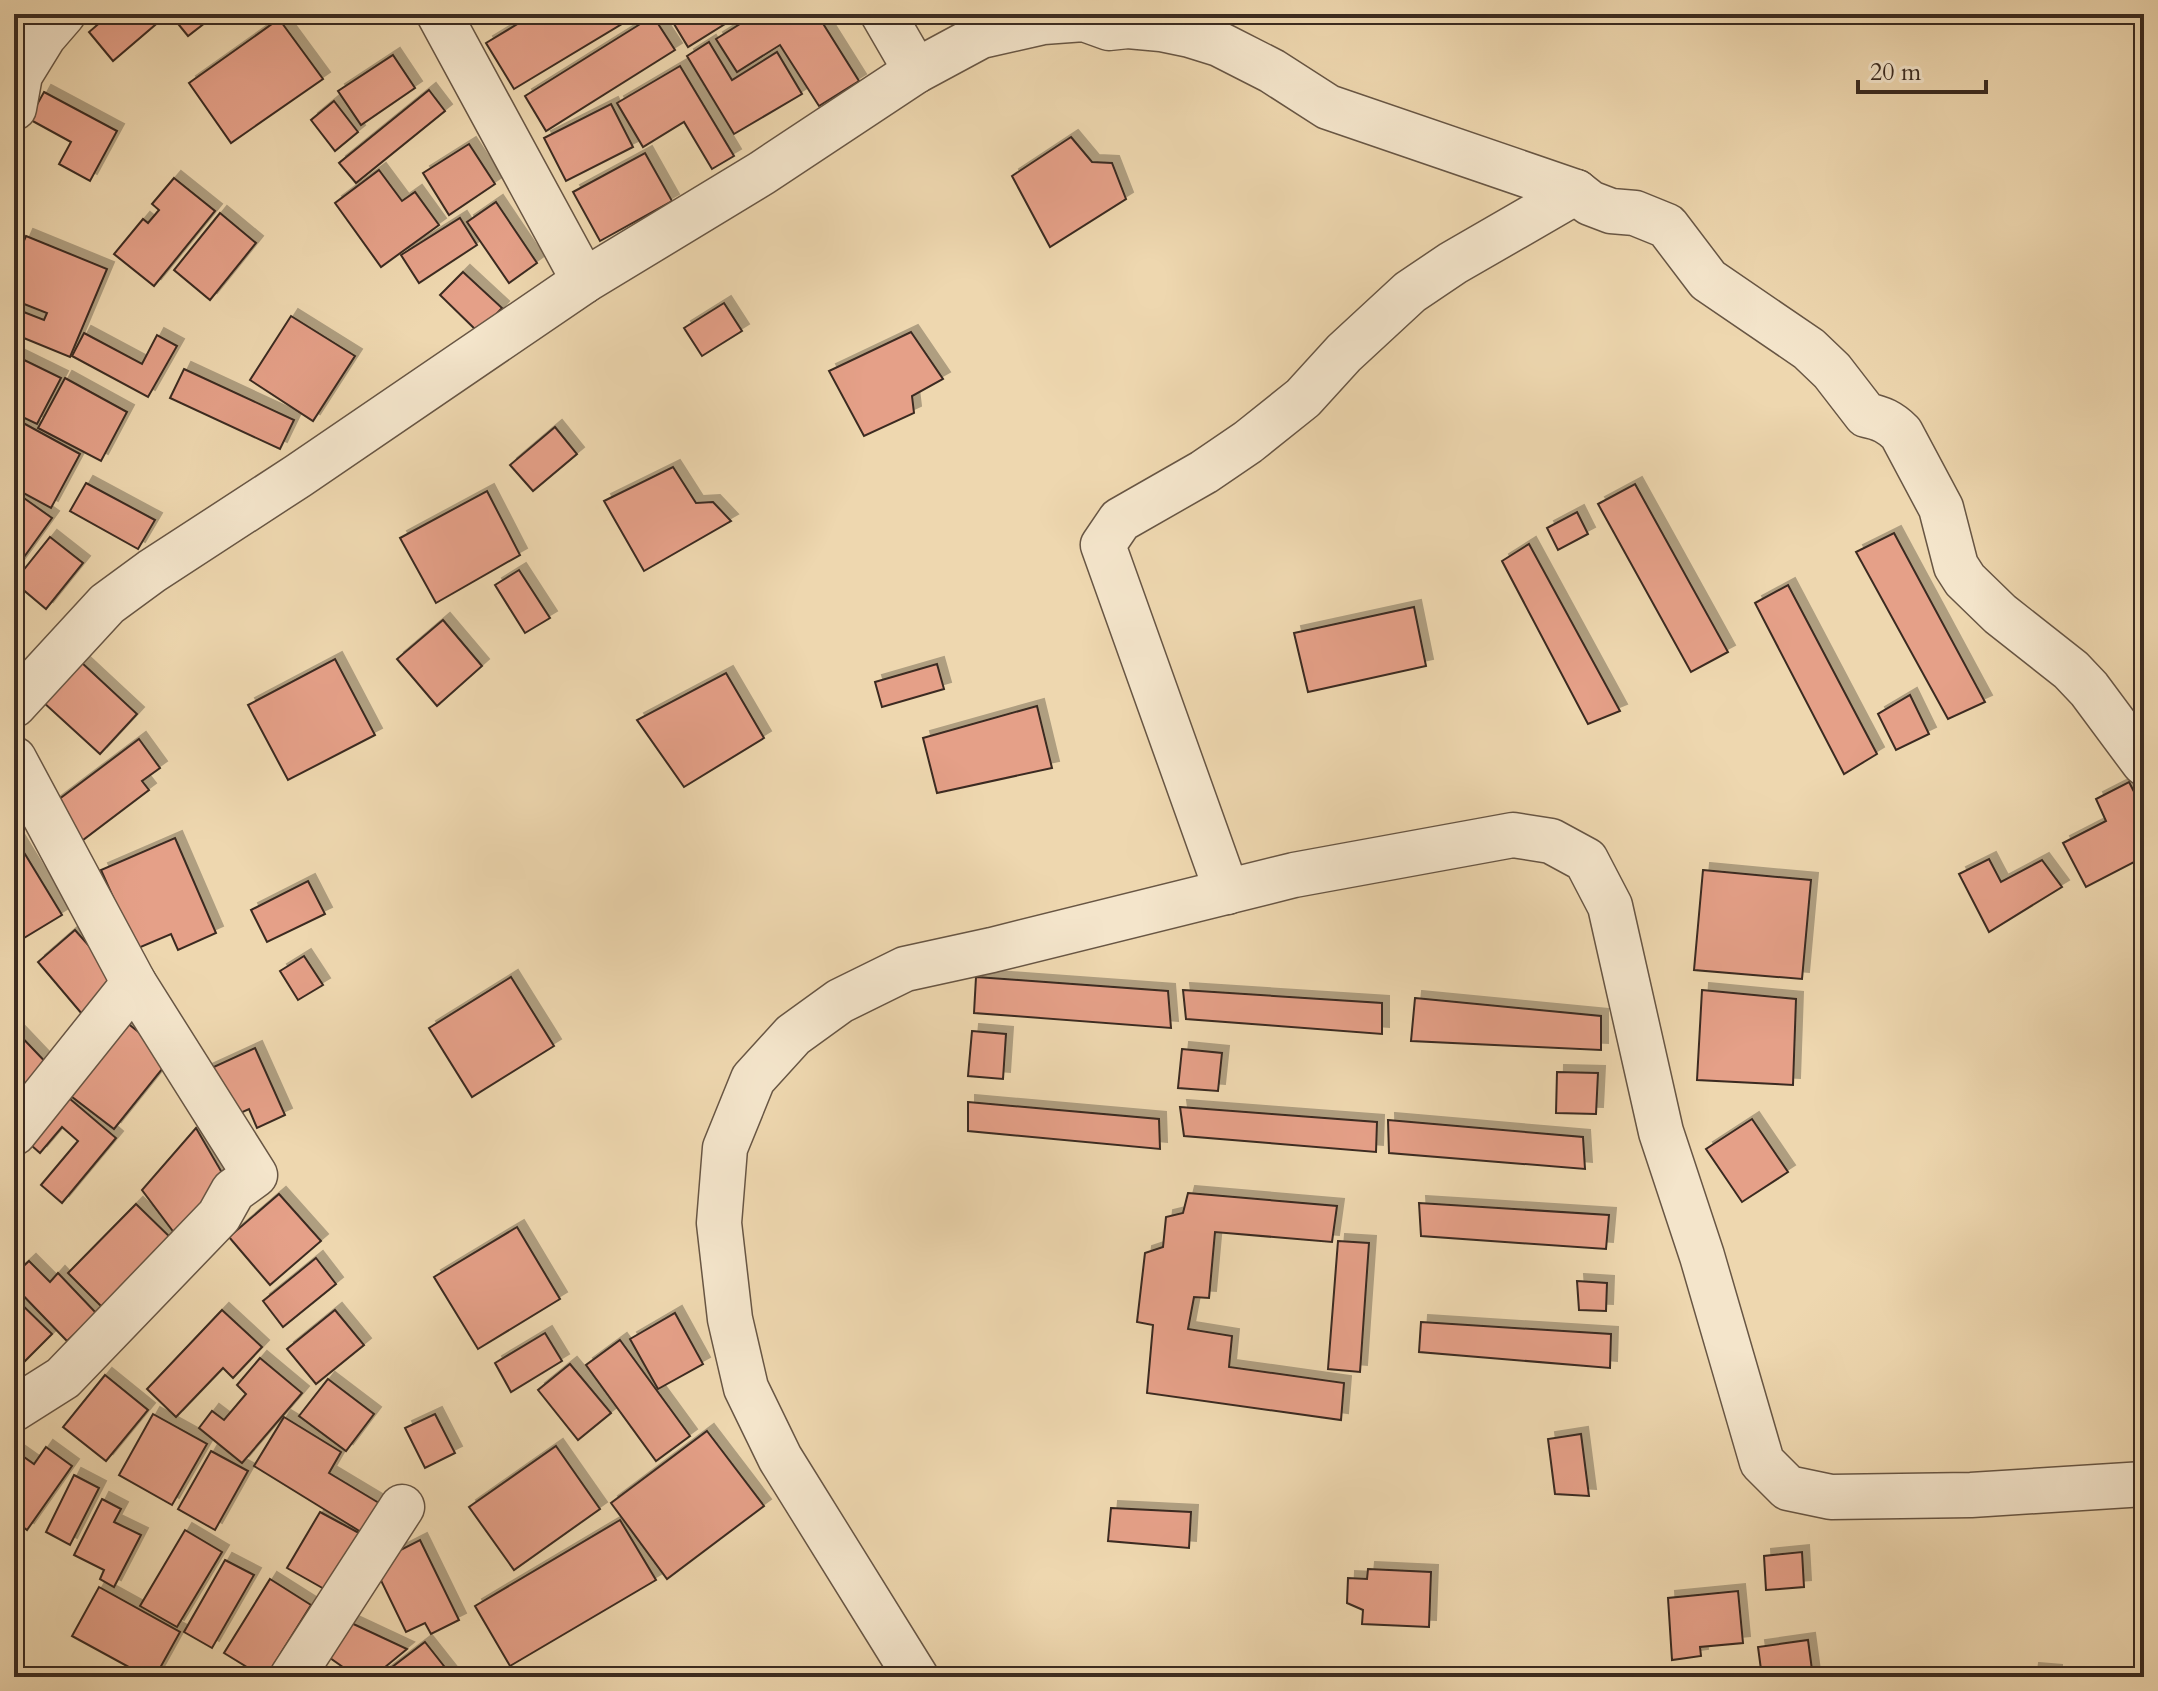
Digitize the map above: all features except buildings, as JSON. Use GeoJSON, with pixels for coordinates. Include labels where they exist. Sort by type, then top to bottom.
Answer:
{"type":"FeatureCollection","features":[{"type":"Feature","properties":{"kind":"street"},"geometry":{"type":"LineString","coordinates":[[14,108],[20,75],[44,36],[63,14]]}},
{"type":"Feature","properties":{"kind":"street"},"geometry":{"type":"LineString","coordinates":[[439,14],[584,281]]}},
{"type":"Feature","properties":{"kind":"street"},"geometry":{"type":"LineString","coordinates":[[883,14],[916,71]]}},
{"type":"Feature","properties":{"kind":"street"},"geometry":{"type":"LineString","coordinates":[[14,705],[107,604],[584,281],[762,173],[916,71],[981,36],[1043,22],[1084,19],[1109,28],[1161,29],[1219,44],[1272,71],[1328,107],[1576,192],[1590,203],[1611,211],[1635,213],[1667,226],[1708,280],[1809,349],[1832,371],[1866,415],[1893,424],[1901,433],[1941,508],[1956,566],[1965,580],[2000,614],[2071,670],[2089,689],[2144,763]]}},
{"type":"Feature","properties":{"kind":"street"},"geometry":{"type":"LineString","coordinates":[[1227,892],[1103,545],[1120,520],[1204,472],[1303,398],[1344,353],[1410,292],[1453,263],[1576,192]]}},
{"type":"Feature","properties":{"kind":"street"},"geometry":{"type":"LineString","coordinates":[[14,759],[134,983],[255,1175],[233,1191],[219,1216],[63,1378],[14,1409]]}},
{"type":"Feature","properties":{"kind":"street"},"geometry":{"type":"LineString","coordinates":[[916,1677],[780,1458],[746,1388],[730,1319],[719,1223],[725,1148],[753,1079],[793,1035],[840,1001],[905,969],[1294,875],[1513,835],[1551,841],[1586,860],[1610,906],[1661,1132],[1702,1256],[1762,1462],[1788,1488],[1831,1497],[1971,1495],[2144,1484]]}},
{"type":"Feature","properties":{"kind":"street"},"geometry":{"type":"LineString","coordinates":[[14,1133],[134,983]]}},
{"type":"Feature","properties":{"kind":"street"},"geometry":{"type":"LineString","coordinates":[[292,1677],[402,1507]]}}]}
